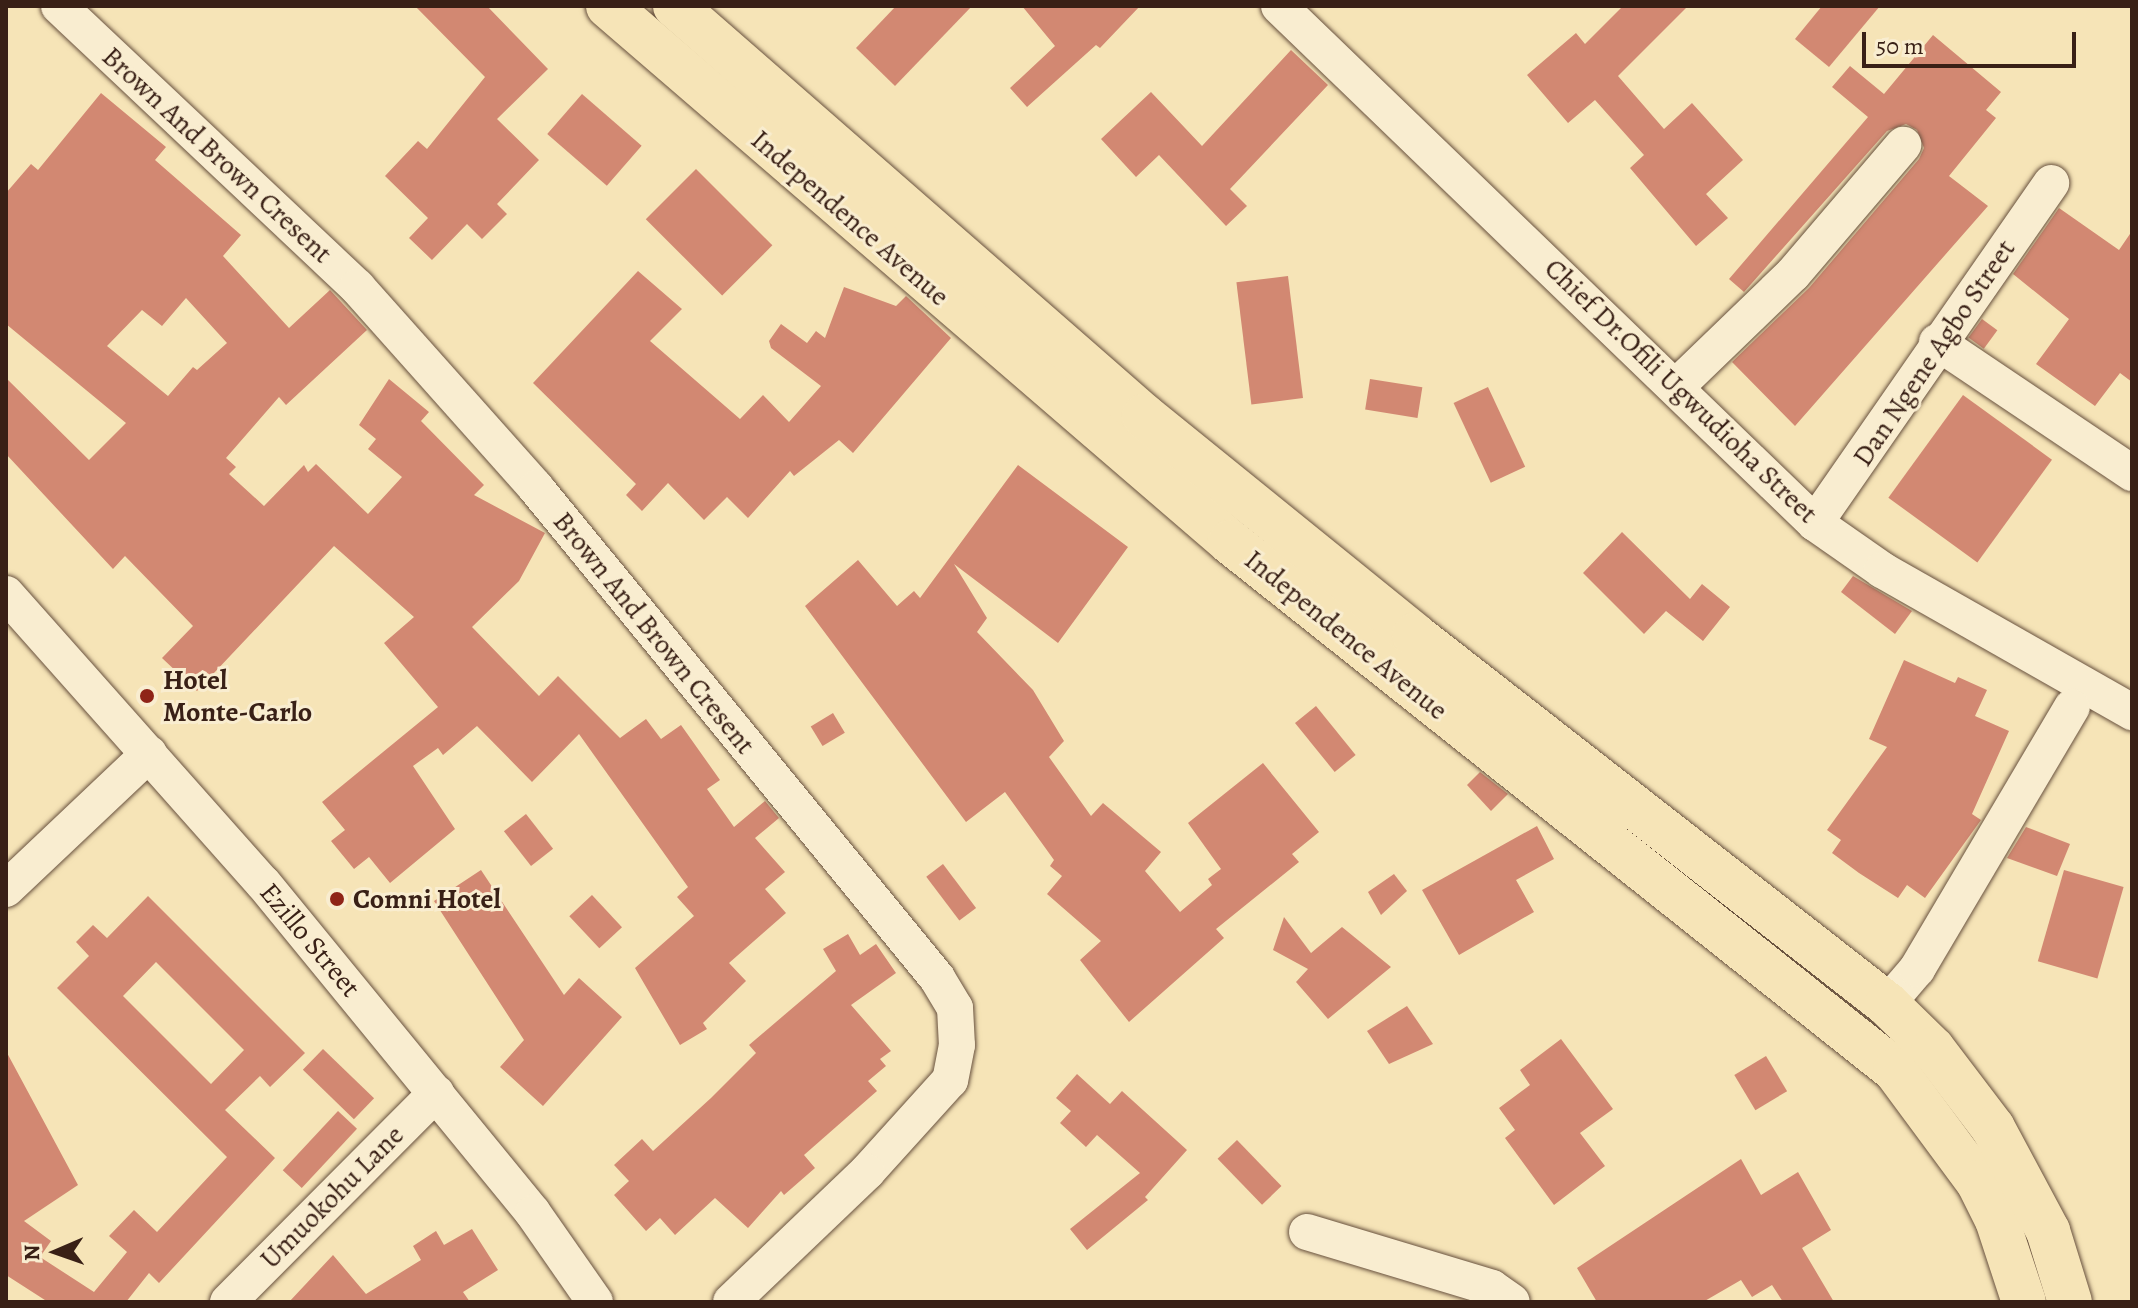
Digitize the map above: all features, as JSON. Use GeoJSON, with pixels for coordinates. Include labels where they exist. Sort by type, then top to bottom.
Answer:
{"type":"FeatureCollection","features":[{"type":"Feature","properties":{"kind":"main road","name":"Independence Avenue"},"geometry":{"type":"LineString","coordinates":[[608,6],[1230,542],[1895,1070],[1978,1182],[1997,1220],[2024,1302]]}},
{"type":"Feature","properties":{"kind":"main road","name":"Independence Avenue"},"geometry":{"type":"LineString","coordinates":[[675,6],[1144,416],[1401,625],[1887,1004],[1933,1049],[1993,1128],[2048,1231],[2070,1302]]}},
{"type":"Feature","properties":{"kind":"street","name":"Brown And Brown Cresent"},"geometry":{"type":"LineString","coordinates":[[59,6],[378,310],[546,499],[937,978],[955,1008],[957,1045],[950,1080],[867,1172],[731,1302]]}},
{"type":"Feature","properties":{"kind":"street","name":"Chief Dr.Ofili Ugwudioha Street"},"geometry":{"type":"LineString","coordinates":[[1279,6],[1677,386],[1815,523],[1895,578],[2132,712]]}},
{"type":"Feature","properties":{"kind":"street"},"geometry":{"type":"LineString","coordinates":[[1677,386],[1793,274],[1903,145]]}},
{"type":"Feature","properties":{"kind":"street","name":"Dan Ngene Agbo Street"},"geometry":{"type":"LineString","coordinates":[[1815,523],[1937,342],[2051,183]]}},
{"type":"Feature","properties":{"kind":"street"},"geometry":{"type":"LineString","coordinates":[[1937,342],[2132,473]]}},
{"type":"Feature","properties":{"kind":"street","name":"Ezillo Street"},"geometry":{"type":"LineString","coordinates":[[6,594],[149,754],[436,1093],[533,1213],[595,1302]]}},
{"type":"Feature","properties":{"kind":"street"},"geometry":{"type":"LineString","coordinates":[[1887,1004],[1917,969],[2072,707]]}},
{"type":"Feature","properties":{"kind":"street"},"geometry":{"type":"LineString","coordinates":[[6,889],[149,754]]}},
{"type":"Feature","properties":{"kind":"street","name":"Umuokohu Lane"},"geometry":{"type":"LineString","coordinates":[[228,1302],[436,1093]]}},
{"type":"Feature","properties":{"kind":"street"},"geometry":{"type":"LineString","coordinates":[[1307,1232],[1492,1288],[1512,1302]]}},
{"type":"Feature","properties":{"kind":"building"},"geometry":{"type":"Polygon","coordinates":[[[415,6],[487,6],[548,69],[497,119],[539,160],[497,204],[507,214],[482,239],[467,224],[432,260],[409,238],[428,218],[385,176],[418,141],[427,149],[485,77],[415,6]]]}},
{"type":"Feature","properties":{"kind":"building"},"geometry":{"type":"Polygon","coordinates":[[[896,6],[972,6],[895,86],[856,48],[896,6]]]}},
{"type":"Feature","properties":{"kind":"building"},"geometry":{"type":"Polygon","coordinates":[[[1022,6],[1140,6],[1100,48],[1096,45],[1027,107],[1010,88],[1055,46],[1022,6]]]}},
{"type":"Feature","properties":{"kind":"building"},"geometry":{"type":"Polygon","coordinates":[[[1623,6],[1688,6],[1618,76],[1664,129],[1692,103],[1743,160],[1706,194],[1728,218],[1696,246],[1630,168],[1644,155],[1595,100],[1568,123],[1527,75],[1576,33],[1585,44],[1623,6]]]}},
{"type":"Feature","properties":{"kind":"building"},"geometry":{"type":"Polygon","coordinates":[[[1822,6],[1880,6],[1829,67],[1795,39],[1822,6]]]}},
{"type":"Feature","properties":{"kind":"building"},"geometry":{"type":"Polygon","coordinates":[[[1933,35],[2001,92],[1986,110],[1996,118],[1949,176],[1988,206],[1795,426],[1732,362],[1809,288],[1919,159],[1924,148],[1917,130],[1906,124],[1887,131],[1744,292],[1729,279],[1868,117],[1832,87],[1850,66],[1884,94],[1933,35]]]}},
{"type":"Feature","properties":{"kind":"building"},"geometry":{"type":"Polygon","coordinates":[[[1291,50],[1328,85],[1230,189],[1247,206],[1226,226],[1159,155],[1136,177],[1101,139],[1151,92],[1202,146],[1291,50]]]}},
{"type":"Feature","properties":{"kind":"building"},"geometry":{"type":"Polygon","coordinates":[[[101,93],[166,147],[155,160],[241,235],[223,256],[289,328],[330,290],[367,330],[286,405],[279,397],[226,458],[236,467],[229,474],[264,506],[304,465],[308,472],[316,464],[368,514],[402,477],[368,449],[376,439],[359,425],[389,379],[429,412],[421,421],[484,485],[474,495],[545,533],[519,581],[472,627],[539,696],[558,676],[620,738],[646,719],[661,739],[681,725],[720,780],[707,789],[734,827],[765,801],[779,818],[755,838],[785,872],[765,889],[786,913],[729,963],[746,981],[703,1023],[707,1029],[680,1045],[635,968],[694,916],[677,897],[688,887],[579,734],[532,782],[477,726],[443,755],[438,748],[413,766],[455,829],[390,883],[369,857],[354,869],[331,841],[345,830],[322,802],[438,707],[384,643],[414,617],[334,546],[197,691],[162,658],[193,626],[125,556],[113,569],[6,454],[6,378],[89,460],[126,423],[6,324],[6,193],[31,164],[38,170],[101,93]],[[186,298],[162,326],[142,310],[107,346],[168,396],[193,367],[197,370],[227,343],[186,298]]]}},
{"type":"Feature","properties":{"kind":"building"},"geometry":{"type":"Polygon","coordinates":[[[582,94],[642,146],[607,186],[547,134],[582,94]]]}},
{"type":"Feature","properties":{"kind":"building"},"geometry":{"type":"Polygon","coordinates":[[[696,169],[772,245],[722,296],[646,219],[696,169]]]}},
{"type":"Feature","properties":{"kind":"building"},"geometry":{"type":"Polygon","coordinates":[[[2059,208],[2119,250],[2132,231],[2132,382],[2120,373],[2095,406],[2036,364],[2069,319],[2013,274],[2059,208]]]}},
{"type":"Feature","properties":{"kind":"building"},"geometry":{"type":"Polygon","coordinates":[[[638,271],[682,309],[650,341],[740,419],[763,395],[789,422],[821,386],[771,348],[769,341],[781,324],[807,343],[816,331],[825,338],[844,287],[896,306],[906,296],[951,338],[853,453],[839,440],[794,476],[790,471],[748,518],[727,497],[704,520],[668,483],[642,511],[626,495],[636,484],[533,383],[638,271]]]}},
{"type":"Feature","properties":{"kind":"building"},"geometry":{"type":"Polygon","coordinates":[[[1288,276],[1303,398],[1251,404],[1236,282],[1288,276]]]}},
{"type":"Feature","properties":{"kind":"building"},"geometry":{"type":"Polygon","coordinates":[[[1982,319],[1997,330],[1984,349],[1968,338],[1982,319]]]}},
{"type":"Feature","properties":{"kind":"building"},"geometry":{"type":"Polygon","coordinates":[[[1370,379],[1422,387],[1417,418],[1365,410],[1370,379]]]}},
{"type":"Feature","properties":{"kind":"building"},"geometry":{"type":"Polygon","coordinates":[[[1488,387],[1525,467],[1491,483],[1454,403],[1488,387]]]}},
{"type":"Feature","properties":{"kind":"building"},"geometry":{"type":"Polygon","coordinates":[[[1963,395],[2052,460],[1977,562],[1888,498],[1963,395]]]}},
{"type":"Feature","properties":{"kind":"building"},"geometry":{"type":"Polygon","coordinates":[[[1018,465],[1128,547],[1058,643],[954,564],[987,618],[977,632],[1033,690],[1064,741],[1049,757],[1091,816],[1103,803],[1161,852],[1145,871],[1180,912],[1212,885],[1208,879],[1221,869],[1188,823],[1263,763],[1319,832],[1292,854],[1299,862],[1216,929],[1224,938],[1129,1022],[1080,960],[1101,941],[1047,894],[1062,876],[1050,866],[1054,860],[1005,792],[966,822],[805,606],[858,560],[897,606],[914,591],[920,598],[1018,465]]]}},
{"type":"Feature","properties":{"kind":"building"},"geometry":{"type":"Polygon","coordinates":[[[1622,532],[1690,599],[1702,584],[1730,607],[1703,641],[1666,611],[1644,634],[1583,573],[1622,532]]]}},
{"type":"Feature","properties":{"kind":"building"},"geometry":{"type":"Polygon","coordinates":[[[1853,576],[1912,611],[1895,634],[1841,592],[1853,576]]]}},
{"type":"Feature","properties":{"kind":"building"},"geometry":{"type":"Polygon","coordinates":[[[1904,660],[1955,683],[1958,677],[1987,690],[1975,716],[2009,731],[1972,814],[1981,820],[1925,898],[1907,885],[1898,898],[1859,873],[1832,853],[1841,840],[1827,830],[1887,747],[1869,739],[1904,660]]]}},
{"type":"Feature","properties":{"kind":"building"},"geometry":{"type":"Polygon","coordinates":[[[1316,706],[1356,755],[1335,772],[1295,723],[1316,706]]]}},
{"type":"Feature","properties":{"kind":"building"},"geometry":{"type":"Polygon","coordinates":[[[833,713],[845,733],[823,746],[811,726],[833,713]]]}},
{"type":"Feature","properties":{"kind":"building"},"geometry":{"type":"Polygon","coordinates":[[[1480,772],[1508,794],[1491,811],[1467,785],[1480,772]]]}},
{"type":"Feature","properties":{"kind":"building"},"geometry":{"type":"Polygon","coordinates":[[[526,814],[553,849],[531,866],[504,831],[526,814]]]}},
{"type":"Feature","properties":{"kind":"building"},"geometry":{"type":"Polygon","coordinates":[[[1537,826],[1554,859],[1516,880],[1534,912],[1459,955],[1422,890],[1537,826]]]}},
{"type":"Feature","properties":{"kind":"building"},"geometry":{"type":"Polygon","coordinates":[[[2026,827],[2070,844],[2057,876],[2007,858],[2026,827]]]}},
{"type":"Feature","properties":{"kind":"building"},"geometry":{"type":"Polygon","coordinates":[[[943,864],[976,908],[959,921],[926,877],[943,864]]]}},
{"type":"Feature","properties":{"kind":"building"},"geometry":{"type":"Polygon","coordinates":[[[481,870],[564,995],[579,978],[622,1017],[543,1106],[500,1067],[524,1040],[434,901],[481,870]]]}},
{"type":"Feature","properties":{"kind":"building"},"geometry":{"type":"Polygon","coordinates":[[[2064,870],[2124,887],[2097,978],[2038,961],[2064,870]]]}},
{"type":"Feature","properties":{"kind":"building"},"geometry":{"type":"Polygon","coordinates":[[[1394,874],[1407,891],[1381,915],[1368,892],[1394,874]]]}},
{"type":"Feature","properties":{"kind":"building"},"geometry":{"type":"Polygon","coordinates":[[[592,895],[622,927],[599,948],[569,916],[592,895]]]}},
{"type":"Feature","properties":{"kind":"building"},"geometry":{"type":"Polygon","coordinates":[[[148,896],[305,1053],[270,1087],[260,1076],[225,1110],[275,1158],[159,1283],[149,1273],[126,1302],[48,1302],[6,1275],[6,1051],[78,1185],[24,1221],[51,1241],[40,1257],[94,1292],[127,1252],[109,1236],[134,1210],[157,1232],[227,1157],[57,988],[89,956],[76,942],[93,925],[107,938],[148,896]],[[156,962],[123,996],[211,1084],[244,1050],[156,962]]]}},
{"type":"Feature","properties":{"kind":"building"},"geometry":{"type":"Polygon","coordinates":[[[1284,917],[1311,953],[1342,927],[1391,967],[1328,1019],[1296,982],[1308,969],[1273,950],[1284,917]]]}},
{"type":"Feature","properties":{"kind":"building"},"geometry":{"type":"Polygon","coordinates":[[[848,934],[860,955],[876,944],[896,973],[851,1005],[891,1051],[880,1059],[886,1066],[868,1081],[877,1091],[804,1155],[815,1168],[784,1195],[781,1191],[748,1228],[715,1198],[675,1235],[660,1218],[646,1231],[614,1195],[629,1181],[614,1165],[642,1139],[653,1151],[711,1098],[756,1053],[749,1045],[836,971],[823,949],[848,934]]]}},
{"type":"Feature","properties":{"kind":"building"},"geometry":{"type":"Polygon","coordinates":[[[1407,1006],[1433,1044],[1389,1064],[1367,1031],[1407,1006]]]}},
{"type":"Feature","properties":{"kind":"building"},"geometry":{"type":"Polygon","coordinates":[[[1561,1039],[1613,1109],[1580,1133],[1605,1166],[1554,1205],[1505,1138],[1515,1130],[1499,1108],[1530,1085],[1520,1070],[1561,1039]]]}},
{"type":"Feature","properties":{"kind":"building"},"geometry":{"type":"Polygon","coordinates":[[[323,1049],[374,1098],[354,1119],[303,1070],[323,1049]]]}},
{"type":"Feature","properties":{"kind":"building"},"geometry":{"type":"Polygon","coordinates":[[[1766,1056],[1787,1091],[1755,1110],[1734,1075],[1766,1056]]]}},
{"type":"Feature","properties":{"kind":"building"},"geometry":{"type":"Polygon","coordinates":[[[1077,1074],[1110,1104],[1122,1091],[1187,1150],[1145,1197],[1148,1200],[1087,1250],[1070,1229],[1140,1173],[1097,1135],[1086,1147],[1060,1123],[1071,1111],[1056,1098],[1077,1074]]]}},
{"type":"Feature","properties":{"kind":"building"},"geometry":{"type":"Polygon","coordinates":[[[338,1111],[357,1129],[302,1188],[283,1170],[338,1111]]]}},
{"type":"Feature","properties":{"kind":"building"},"geometry":{"type":"Polygon","coordinates":[[[1237,1140],[1281,1186],[1262,1205],[1218,1159],[1237,1140]]]}},
{"type":"Feature","properties":{"kind":"building"},"geometry":{"type":"Polygon","coordinates":[[[1741,1159],[1761,1195],[1798,1172],[1831,1230],[1802,1248],[1834,1302],[1783,1302],[1772,1285],[1752,1297],[1741,1280],[1703,1302],[1597,1302],[1577,1268],[1741,1159]]]}},
{"type":"Feature","properties":{"kind":"building"},"geometry":{"type":"Polygon","coordinates":[[[472,1229],[498,1270],[463,1292],[470,1302],[289,1302],[333,1255],[366,1294],[421,1260],[413,1246],[436,1231],[444,1245],[472,1229]]]}},
{"type":"Feature","properties":{"kind":"place","name":"Hotel Monte-Carlo"},"geometry":{"type":"Point","coordinates":[147,696]}},
{"type":"Feature","properties":{"kind":"place","name":"Comni Hotel"},"geometry":{"type":"Point","coordinates":[337,899]}}]}
